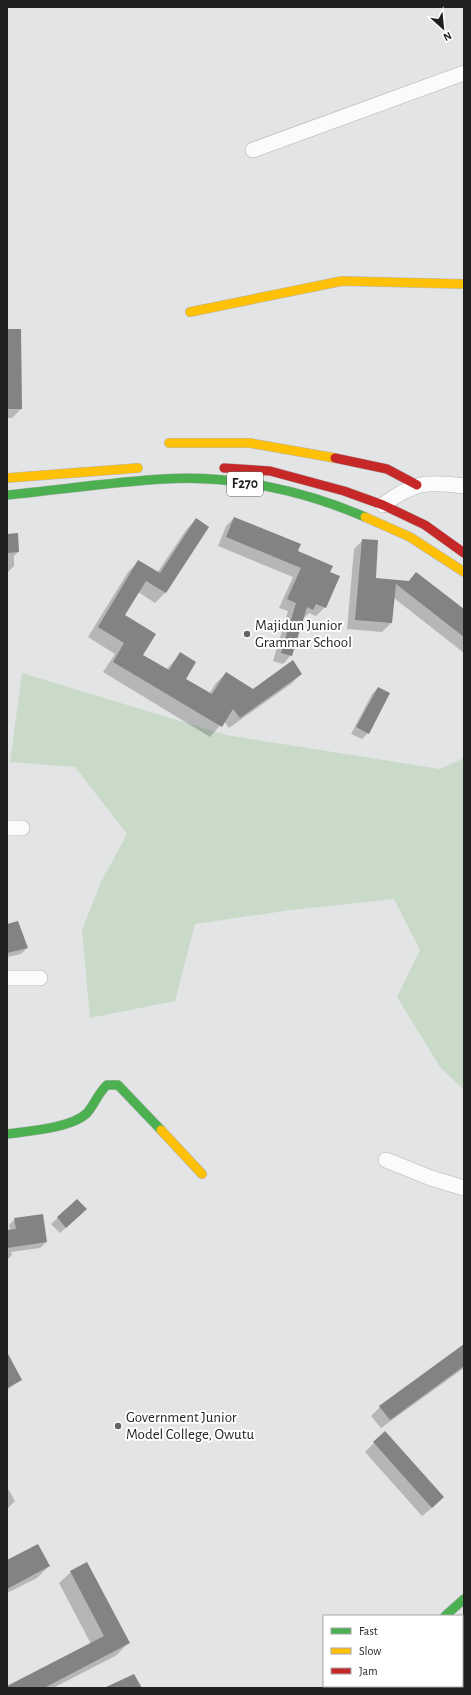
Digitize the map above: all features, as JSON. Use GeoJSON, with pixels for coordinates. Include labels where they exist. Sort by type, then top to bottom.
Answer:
{"type":"FeatureCollection","features":[{"type":"Feature","properties":{"kind":"main road"},"geometry":{"type":"LineString","coordinates":[[190,312],[342,281],[464,284]]}},
{"type":"Feature","properties":{"kind":"main road"},"geometry":{"type":"LineString","coordinates":[[169,443],[250,443],[302,451],[387,469],[417,485]]}},
{"type":"Feature","properties":{"kind":"main road"},"geometry":{"type":"LineString","coordinates":[[7,478],[149,467]]}},
{"type":"Feature","properties":{"kind":"main road","name":"F270"},"geometry":{"type":"LineString","coordinates":[[217,468],[270,471],[344,491],[383,505],[425,526],[464,553]]}},
{"type":"Feature","properties":{"kind":"main road"},"geometry":{"type":"LineString","coordinates":[[29,476],[30,493]]}},
{"type":"Feature","properties":{"kind":"main road","name":"F270"},"geometry":{"type":"LineString","coordinates":[[7,495],[165,479],[231,481],[295,493],[335,504],[410,536],[464,572]]}},
{"type":"Feature","properties":{"kind":"main road"},"geometry":{"type":"LineString","coordinates":[[7,1134],[37,1130],[77,1120],[88,1112],[100,1091],[107,1085],[118,1085],[202,1174]]}},
{"type":"Feature","properties":{"kind":"main road"},"geometry":{"type":"LineString","coordinates":[[446,1615],[463,1599]]}},
{"type":"Feature","properties":{"kind":"street"},"geometry":{"type":"LineString","coordinates":[[253,150],[464,72]]}},
{"type":"Feature","properties":{"kind":"street"},"geometry":{"type":"LineString","coordinates":[[383,505],[401,491],[417,485],[437,483],[464,486]]}},
{"type":"Feature","properties":{"kind":"street"},"geometry":{"type":"LineString","coordinates":[[7,828],[22,828]]}},
{"type":"Feature","properties":{"kind":"street"},"geometry":{"type":"LineString","coordinates":[[7,978],[40,978]]}},
{"type":"Feature","properties":{"kind":"street"},"geometry":{"type":"LineString","coordinates":[[386,1160],[431,1178],[464,1188]]}},
{"type":"Feature","properties":{"kind":"green space"},"geometry":{"type":"Polygon","coordinates":[[[22,673],[226,735],[440,769],[464,758],[464,1090],[440,1067],[397,997],[420,950],[394,899],[291,910],[195,924],[175,1001],[90,1018],[82,930],[101,882],[127,834],[75,767],[10,762],[22,673]]]}},
{"type":"Feature","properties":{"kind":"building"},"geometry":{"type":"Polygon","coordinates":[[[7,329],[21,329],[22,409],[7,409],[7,329]]]}},
{"type":"Feature","properties":{"kind":"building"},"geometry":{"type":"Polygon","coordinates":[[[234,517],[301,544],[298,551],[333,566],[330,572],[340,576],[326,608],[316,604],[313,610],[307,607],[292,656],[281,653],[296,603],[287,599],[301,568],[226,537],[234,517]]]}},
{"type":"Feature","properties":{"kind":"building"},"geometry":{"type":"Polygon","coordinates":[[[196,518],[209,527],[166,593],[146,581],[125,615],[156,634],[143,655],[169,670],[180,652],[196,662],[186,679],[212,694],[226,672],[253,689],[293,660],[302,674],[240,718],[233,709],[222,727],[113,662],[124,643],[98,627],[138,560],[160,573],[196,518]]]}},
{"type":"Feature","properties":{"kind":"building"},"geometry":{"type":"Polygon","coordinates":[[[18,533],[19,552],[7,553],[7,534],[18,533]]]}},
{"type":"Feature","properties":{"kind":"building"},"geometry":{"type":"Polygon","coordinates":[[[362,539],[378,540],[376,578],[409,581],[416,572],[464,609],[464,637],[396,584],[392,623],[355,620],[362,539]]]}},
{"type":"Feature","properties":{"kind":"building"},"geometry":{"type":"Polygon","coordinates":[[[378,687],[390,693],[369,734],[356,727],[378,687]]]}},
{"type":"Feature","properties":{"kind":"building"},"geometry":{"type":"Polygon","coordinates":[[[18,921],[28,948],[7,953],[7,924],[18,921]]]}},
{"type":"Feature","properties":{"kind":"building"},"geometry":{"type":"Polygon","coordinates":[[[77,1199],[87,1209],[66,1228],[57,1217],[77,1199]]]}},
{"type":"Feature","properties":{"kind":"building"},"geometry":{"type":"Polygon","coordinates":[[[43,1214],[47,1242],[7,1248],[7,1230],[16,1229],[14,1218],[43,1214]]]}},
{"type":"Feature","properties":{"kind":"building"},"geometry":{"type":"Polygon","coordinates":[[[464,1344],[464,1366],[390,1420],[379,1406],[464,1344]]]}},
{"type":"Feature","properties":{"kind":"building"},"geometry":{"type":"Polygon","coordinates":[[[7,1352],[22,1380],[7,1388],[7,1352]]]}},
{"type":"Feature","properties":{"kind":"building"},"geometry":{"type":"Polygon","coordinates":[[[385,1431],[444,1497],[432,1508],[373,1442],[385,1431]]]}},
{"type":"Feature","properties":{"kind":"building"},"geometry":{"type":"Polygon","coordinates":[[[38,1544],[50,1566],[7,1589],[7,1560],[38,1544]]]}},
{"type":"Feature","properties":{"kind":"building"},"geometry":{"type":"Polygon","coordinates":[[[87,1562],[130,1643],[44,1688],[7,1688],[7,1686],[104,1636],[70,1571],[87,1562]]]}},
{"type":"Feature","properties":{"kind":"building"},"geometry":{"type":"Polygon","coordinates":[[[134,1674],[142,1688],[104,1688],[134,1674]]]}},
{"type":"Feature","properties":{"kind":"traffic: fast"},"geometry":{"type":"LineString","coordinates":[[7,495],[144,480],[190,478],[215,479],[267,486],[292,492],[341,507],[365,517]]}},
{"type":"Feature","properties":{"kind":"traffic: fast"},"geometry":{"type":"LineString","coordinates":[[7,1134],[50,1128],[80,1118],[87,1113],[101,1091],[107,1085],[118,1085],[161,1130]]}},
{"type":"Feature","properties":{"kind":"traffic: fast"},"geometry":{"type":"LineString","coordinates":[[446,1615],[464,1599]]}},
{"type":"Feature","properties":{"kind":"traffic: slow"},"geometry":{"type":"LineString","coordinates":[[190,312],[342,281],[464,284]]}},
{"type":"Feature","properties":{"kind":"traffic: slow"},"geometry":{"type":"LineString","coordinates":[[169,443],[250,443],[335,458]]}},
{"type":"Feature","properties":{"kind":"traffic: slow"},"geometry":{"type":"LineString","coordinates":[[7,478],[138,468]]}},
{"type":"Feature","properties":{"kind":"traffic: slow"},"geometry":{"type":"LineString","coordinates":[[365,517],[410,537],[464,572]]}},
{"type":"Feature","properties":{"kind":"traffic: slow"},"geometry":{"type":"LineString","coordinates":[[161,1130],[202,1174]]}},
{"type":"Feature","properties":{"kind":"traffic: jam"},"geometry":{"type":"LineString","coordinates":[[335,458],[387,469],[417,485]]}},
{"type":"Feature","properties":{"kind":"traffic: jam"},"geometry":{"type":"LineString","coordinates":[[224,468],[270,471],[344,491],[383,505],[425,525],[464,553]]}},
{"type":"Feature","properties":{"kind":"place","name":"Majidun Junior Grammar School"},"geometry":{"type":"Point","coordinates":[247,634]}},
{"type":"Feature","properties":{"kind":"place","name":"Government Junior Model College, Owutu"},"geometry":{"type":"Point","coordinates":[118,1426]}}]}
